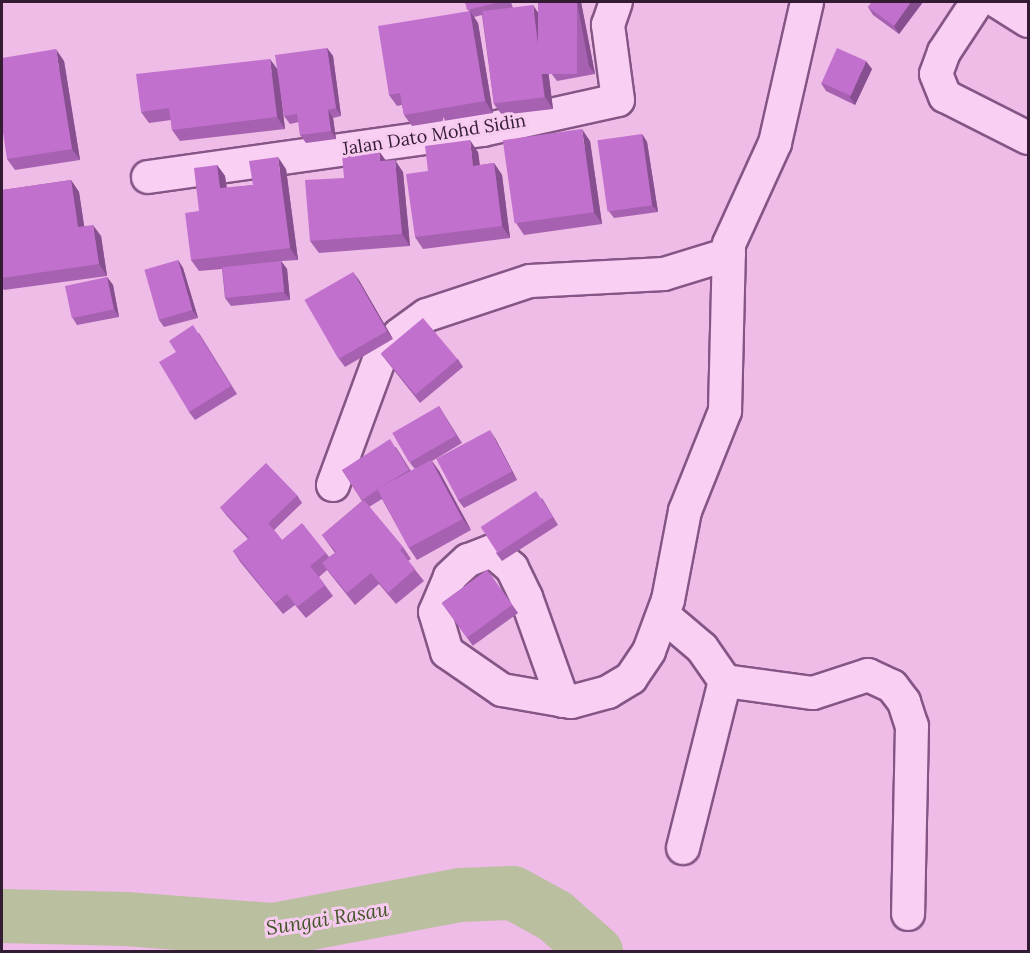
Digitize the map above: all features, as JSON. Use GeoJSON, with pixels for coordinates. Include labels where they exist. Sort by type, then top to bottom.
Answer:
{"type":"FeatureCollection","features":[{"type":"Feature","properties":{"kind":"street","name":"Jalan Dato Mohd Sidin"},"geometry":{"type":"LineString","coordinates":[[148,177],[483,130],[618,99],[608,25],[616,2]]}},
{"type":"Feature","properties":{"kind":"street"},"geometry":{"type":"LineString","coordinates":[[563,701],[526,597],[512,568],[492,551],[468,560],[450,577],[435,612],[447,652],[502,690],[563,701],[571,702],[608,692],[631,678],[649,651],[663,615],[685,510],[725,411],[729,244],[776,144],[807,2]]}},
{"type":"Feature","properties":{"kind":"street"},"geometry":{"type":"LineString","coordinates":[[977,2],[944,52],[936,74],[945,96],[1029,138]]}},
{"type":"Feature","properties":{"kind":"street"},"geometry":{"type":"LineString","coordinates":[[998,2],[1029,21]]}},
{"type":"Feature","properties":{"kind":"street"},"geometry":{"type":"LineString","coordinates":[[333,485],[379,360],[399,335],[427,315],[530,281],[664,274],[729,254]]}},
{"type":"Feature","properties":{"kind":"street"},"geometry":{"type":"LineString","coordinates":[[663,615],[702,648],[725,681],[813,693],[868,675],[892,686],[904,702],[912,726],[908,914]]}},
{"type":"Feature","properties":{"kind":"street"},"geometry":{"type":"LineString","coordinates":[[683,848],[725,681]]}},
{"type":"Feature","properties":{"kind":"building"},"geometry":{"type":"Polygon","coordinates":[[[465,2],[500,2],[467,10],[465,2]]]}},
{"type":"Feature","properties":{"kind":"building"},"geometry":{"type":"Polygon","coordinates":[[[538,2],[577,2],[577,74],[538,74],[538,2]]]}},
{"type":"Feature","properties":{"kind":"building"},"geometry":{"type":"Polygon","coordinates":[[[872,2],[911,2],[894,26],[868,7],[872,2]]]}},
{"type":"Feature","properties":{"kind":"building"},"geometry":{"type":"Polygon","coordinates":[[[533,5],[544,97],[494,104],[482,11],[533,5]]]}},
{"type":"Feature","properties":{"kind":"building"},"geometry":{"type":"Polygon","coordinates":[[[470,11],[485,101],[404,115],[400,93],[389,95],[378,26],[470,11]]]}},
{"type":"Feature","properties":{"kind":"building"},"geometry":{"type":"Polygon","coordinates":[[[327,48],[336,108],[328,110],[331,131],[300,135],[297,114],[284,116],[275,55],[327,48]]]}},
{"type":"Feature","properties":{"kind":"building"},"geometry":{"type":"Polygon","coordinates":[[[837,48],[866,61],[851,96],[822,83],[837,48]]]}},
{"type":"Feature","properties":{"kind":"building"},"geometry":{"type":"Polygon","coordinates":[[[56,49],[72,149],[7,159],[2,126],[2,58],[56,49]]]}},
{"type":"Feature","properties":{"kind":"building"},"geometry":{"type":"Polygon","coordinates":[[[270,59],[277,117],[172,130],[169,108],[141,112],[136,74],[270,59]]]}},
{"type":"Feature","properties":{"kind":"building"},"geometry":{"type":"Polygon","coordinates":[[[582,129],[594,212],[514,223],[503,140],[582,129]]]}},
{"type":"Feature","properties":{"kind":"building"},"geometry":{"type":"Polygon","coordinates":[[[642,134],[652,205],[607,212],[597,140],[642,134]]]}},
{"type":"Feature","properties":{"kind":"building"},"geometry":{"type":"Polygon","coordinates":[[[470,140],[473,166],[494,163],[502,226],[415,237],[406,174],[428,171],[425,146],[470,140]]]}},
{"type":"Feature","properties":{"kind":"building"},"geometry":{"type":"Polygon","coordinates":[[[379,151],[380,161],[395,160],[402,234],[310,241],[305,180],[344,178],[342,154],[379,151]]]}},
{"type":"Feature","properties":{"kind":"building"},"geometry":{"type":"Polygon","coordinates":[[[278,157],[290,248],[191,260],[185,213],[199,211],[194,168],[217,165],[220,188],[253,185],[249,161],[278,157]]]}},
{"type":"Feature","properties":{"kind":"building"},"geometry":{"type":"Polygon","coordinates":[[[71,180],[78,227],[93,225],[99,264],[2,278],[2,190],[71,180]]]}},
{"type":"Feature","properties":{"kind":"building"},"geometry":{"type":"Polygon","coordinates":[[[178,260],[192,310],[159,320],[144,270],[178,260]]]}},
{"type":"Feature","properties":{"kind":"building"},"geometry":{"type":"Polygon","coordinates":[[[281,261],[284,292],[226,298],[222,267],[281,261]]]}},
{"type":"Feature","properties":{"kind":"building"},"geometry":{"type":"Polygon","coordinates":[[[353,272],[387,331],[339,359],[305,300],[353,272]]]}},
{"type":"Feature","properties":{"kind":"building"},"geometry":{"type":"Polygon","coordinates":[[[107,277],[114,309],[72,318],[65,286],[107,277]]]}},
{"type":"Feature","properties":{"kind":"building"},"geometry":{"type":"Polygon","coordinates":[[[423,318],[458,359],[416,395],[381,353],[423,318]]]}},
{"type":"Feature","properties":{"kind":"building"},"geometry":{"type":"Polygon","coordinates":[[[193,325],[231,386],[189,412],[159,362],[176,352],[169,341],[193,325]]]}},
{"type":"Feature","properties":{"kind":"building"},"geometry":{"type":"Polygon","coordinates":[[[439,406],[456,435],[409,462],[392,433],[439,406]]]}},
{"type":"Feature","properties":{"kind":"building"},"geometry":{"type":"Polygon","coordinates":[[[490,430],[512,471],[458,500],[436,459],[490,430]]]}},
{"type":"Feature","properties":{"kind":"building"},"geometry":{"type":"Polygon","coordinates":[[[390,439],[409,470],[362,500],[342,470],[390,439]]]}},
{"type":"Feature","properties":{"kind":"building"},"geometry":{"type":"Polygon","coordinates":[[[431,460],[462,519],[409,548],[377,489],[431,460]]]}},
{"type":"Feature","properties":{"kind":"building"},"geometry":{"type":"Polygon","coordinates":[[[266,463],[297,495],[251,540],[220,507],[266,463]]]}},
{"type":"Feature","properties":{"kind":"building"},"geometry":{"type":"Polygon","coordinates":[[[536,491],[553,517],[498,553],[481,527],[536,491]]]}},
{"type":"Feature","properties":{"kind":"building"},"geometry":{"type":"Polygon","coordinates":[[[364,500],[403,547],[400,550],[415,569],[388,593],[371,573],[347,593],[322,563],[336,552],[322,535],[364,500]]]}},
{"type":"Feature","properties":{"kind":"building"},"geometry":{"type":"Polygon","coordinates":[[[268,523],[282,540],[302,523],[326,553],[310,566],[325,585],[297,607],[287,594],[275,603],[233,551],[268,523]]]}},
{"type":"Feature","properties":{"kind":"building"},"geometry":{"type":"Polygon","coordinates":[[[487,570],[512,605],[467,638],[442,603],[487,570]]]}},
{"type":"Feature","properties":{"kind":"waterway","name":"Sungai Rasau"},"geometry":{"type":"LineString","coordinates":[[2,916],[126,919],[273,930],[460,895],[513,893],[555,916],[596,952]]}}]}
